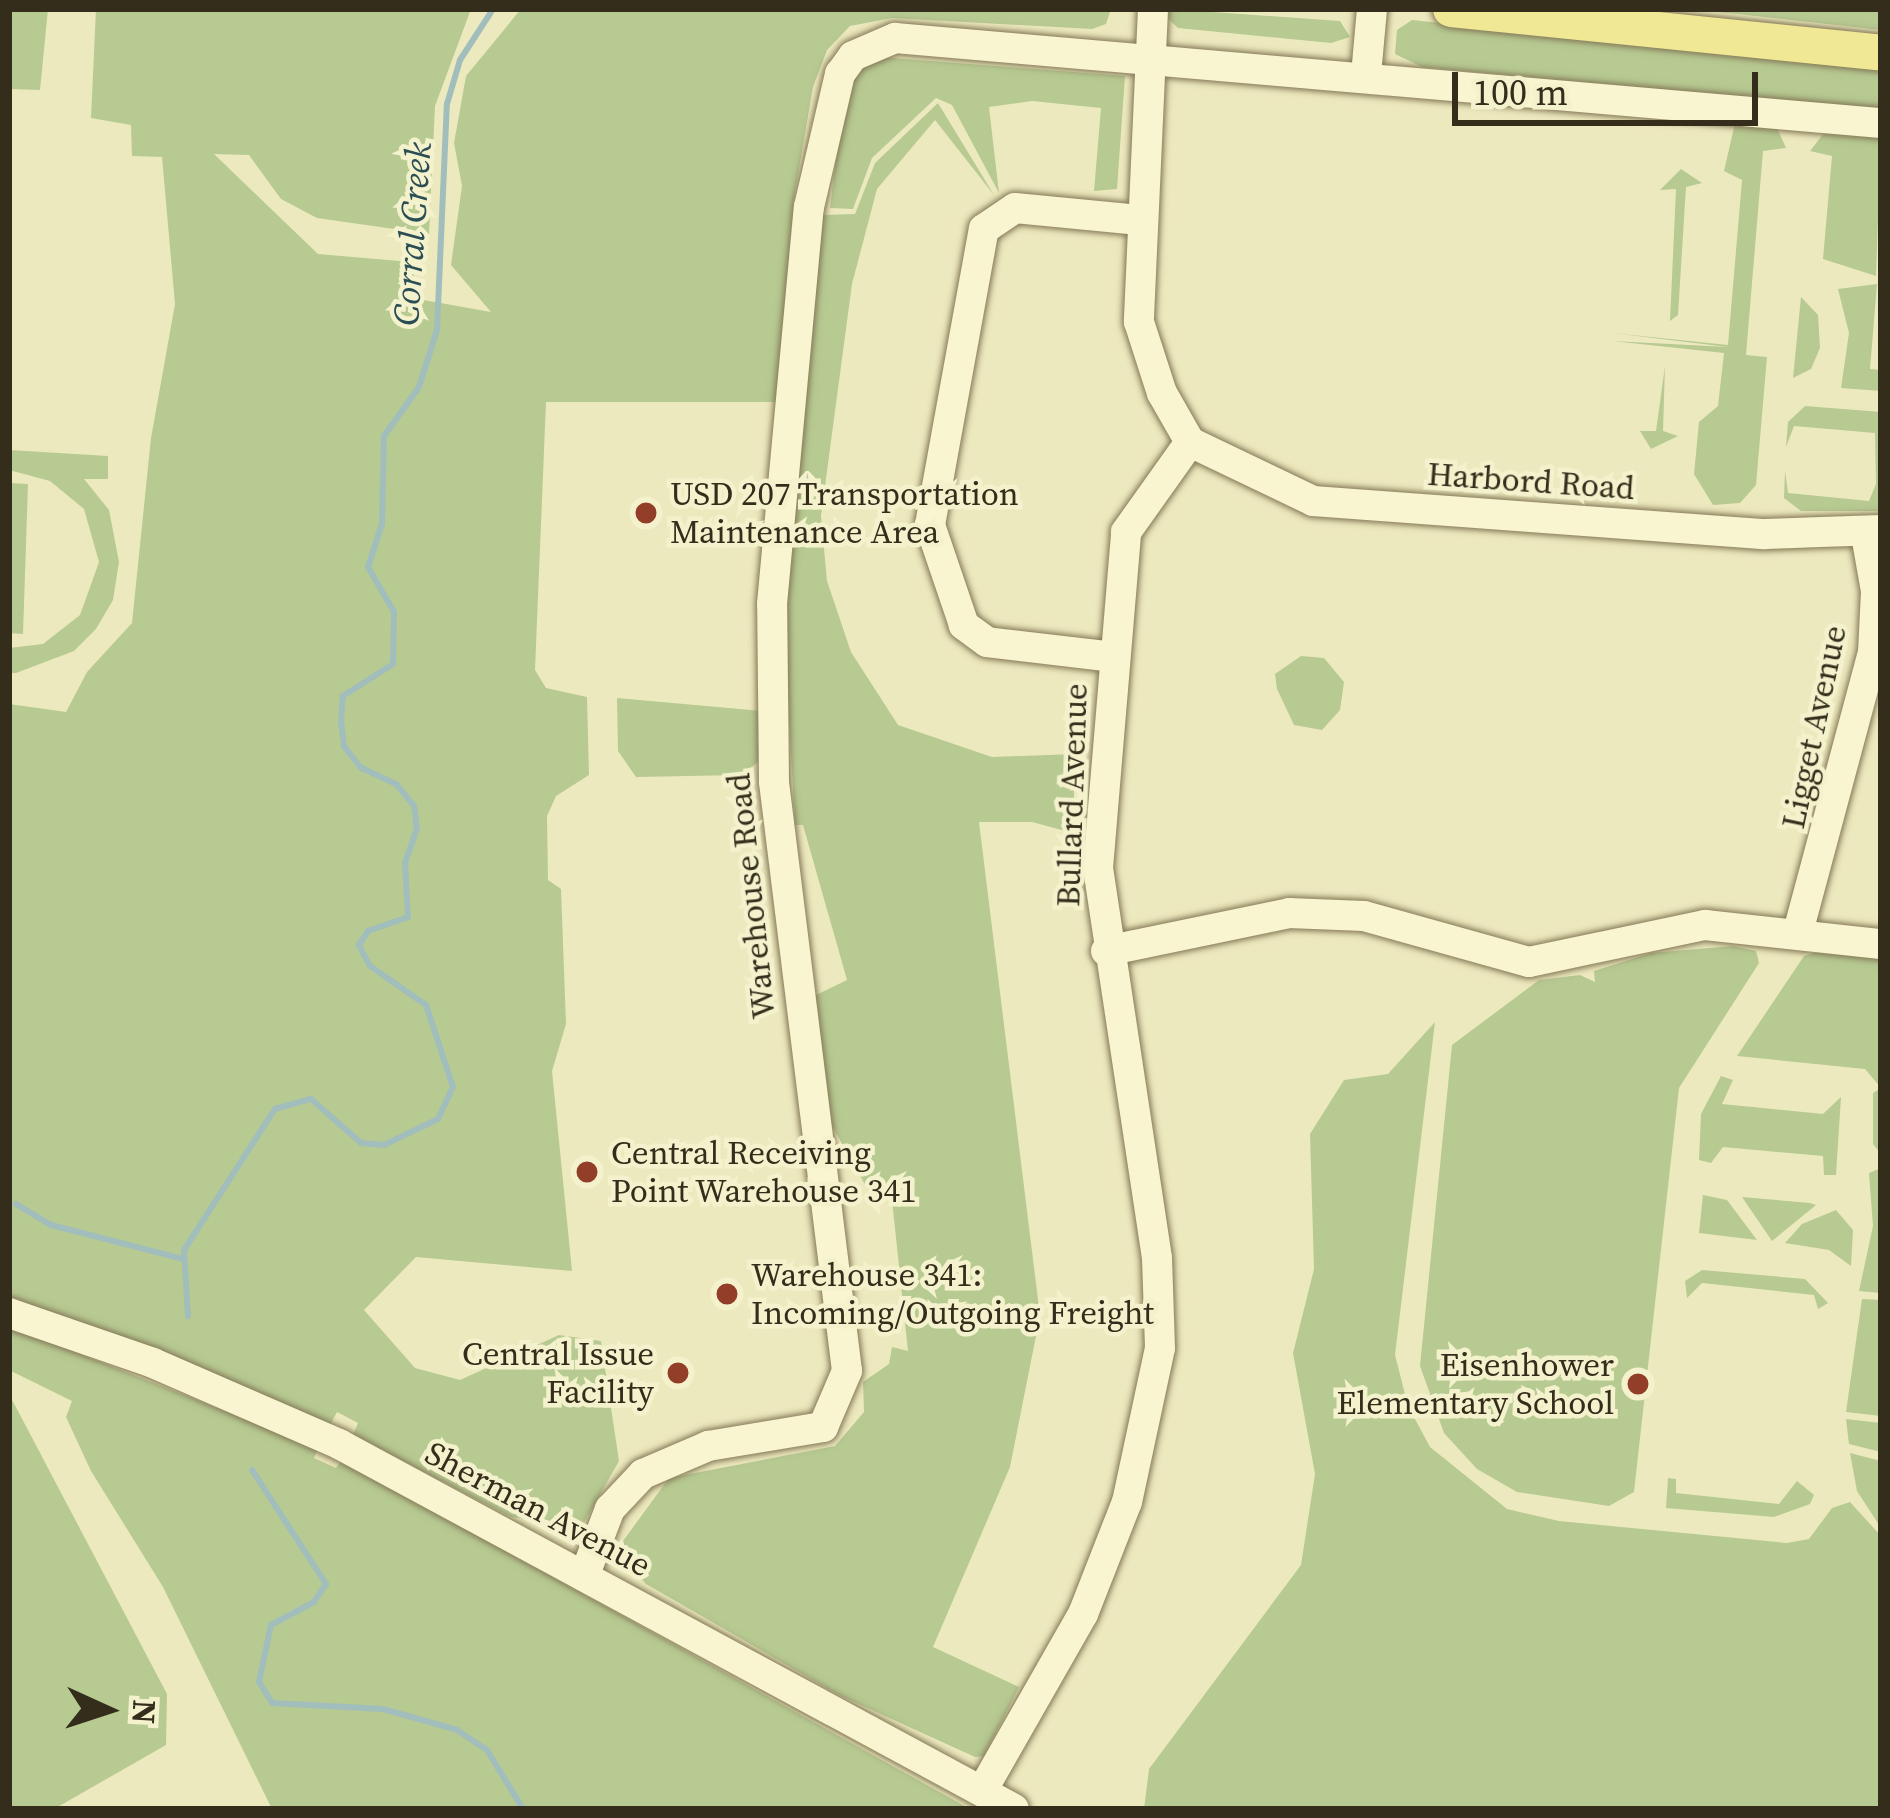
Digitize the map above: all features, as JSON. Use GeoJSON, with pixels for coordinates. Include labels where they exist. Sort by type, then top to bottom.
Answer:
{"type":"FeatureCollection","features":[{"type":"Feature","properties":{"kind":"main road"},"geometry":{"type":"LineString","coordinates":[[1451,9],[1881,53]]}},
{"type":"Feature","properties":{"kind":"street"},"geometry":{"type":"LineString","coordinates":[[1154,9],[1139,220],[1139,322],[1162,393],[1190,442]]}},
{"type":"Feature","properties":{"kind":"street"},"geometry":{"type":"LineString","coordinates":[[1366,74],[1372,9]]}},
{"type":"Feature","properties":{"kind":"street","name":"Warehouse Road"},"geometry":{"type":"LineString","coordinates":[[585,1574],[610,1509],[644,1474],[708,1446],[823,1426],[847,1371],[774,782],[772,604],[809,208],[840,74],[853,56],[895,38],[1150,58]]}},
{"type":"Feature","properties":{"kind":"street"},"geometry":{"type":"LineString","coordinates":[[1150,58],[1881,123]]}},
{"type":"Feature","properties":{"kind":"street"},"geometry":{"type":"LineString","coordinates":[[1114,657],[987,642],[964,625],[930,525],[984,229],[1015,208],[1139,220]]}},
{"type":"Feature","properties":{"kind":"street","name":"Harbord Road"},"geometry":{"type":"LineString","coordinates":[[1190,442],[1312,501],[1873,532]]}},
{"type":"Feature","properties":{"kind":"street","name":"Bullard Avenue"},"geometry":{"type":"LineString","coordinates":[[982,1791],[1083,1614],[1126,1502],[1160,1348],[1145,1172],[1106,951],[1098,868],[1114,657],[1132,513],[1190,442]]}},
{"type":"Feature","properties":{"kind":"street","name":"Ligget Avenue"},"geometry":{"type":"LineString","coordinates":[[1798,932],[1874,653],[1873,532]]}},
{"type":"Feature","properties":{"kind":"street"},"geometry":{"type":"LineString","coordinates":[[1106,951],[1289,913],[1364,916],[1529,962],[1705,925],[1881,944]]}},
{"type":"Feature","properties":{"kind":"street","name":"Sherman Avenue"},"geometry":{"type":"LineString","coordinates":[[9,1313],[279,1416],[585,1574],[1014,1809]]}},
{"type":"Feature","properties":{"kind":"green space"},"geometry":{"type":"Polygon","coordinates":[[[9,9],[48,9],[40,90],[9,89],[9,9]]]}},
{"type":"Feature","properties":{"kind":"green space"},"geometry":{"type":"Polygon","coordinates":[[[96,9],[471,9],[435,106],[429,234],[317,218],[281,199],[249,155],[214,154],[318,254],[411,262],[418,299],[491,312],[451,265],[462,186],[454,143],[466,76],[521,9],[1111,9],[1106,24],[1092,29],[892,18],[850,26],[827,50],[813,87],[794,198],[777,402],[546,402],[535,670],[546,688],[587,697],[589,775],[556,796],[547,816],[548,880],[561,889],[566,1024],[552,1071],[572,1271],[416,1257],[364,1310],[415,1368],[460,1380],[559,1335],[601,1341],[619,1461],[582,1526],[511,1517],[353,1435],[358,1423],[337,1412],[330,1425],[9,1296],[9,704],[66,712],[87,672],[132,623],[151,438],[175,304],[162,157],[132,156],[131,125],[91,118],[96,9]]]}},
{"type":"Feature","properties":{"kind":"green space"},"geometry":{"type":"Polygon","coordinates":[[[1170,9],[1340,21],[1350,37],[1331,43],[1178,28],[1165,16],[1170,9]]]}},
{"type":"Feature","properties":{"kind":"green space"},"geometry":{"type":"Polygon","coordinates":[[[1683,9],[1881,9],[1881,30],[1738,14],[1683,9]]]}},
{"type":"Feature","properties":{"kind":"green space"},"geometry":{"type":"Polygon","coordinates":[[[1412,20],[1881,68],[1881,110],[1422,67],[1395,54],[1397,30],[1412,20]]]}},
{"type":"Feature","properties":{"kind":"green space"},"geometry":{"type":"Polygon","coordinates":[[[880,57],[1125,76],[1117,189],[1094,191],[1101,108],[1032,101],[989,107],[999,193],[952,105],[936,98],[872,158],[853,209],[830,208],[844,95],[858,70],[880,57]]]}},
{"type":"Feature","properties":{"kind":"green space"},"geometry":{"type":"Polygon","coordinates":[[[938,103],[994,195],[935,120],[877,189],[852,284],[821,516],[827,581],[851,652],[898,725],[992,757],[1075,754],[1073,833],[1032,822],[979,822],[1040,1316],[1010,1467],[933,1647],[1019,1687],[984,1756],[975,1757],[839,1695],[646,1584],[628,1564],[623,1541],[669,1478],[835,1446],[864,1412],[863,1382],[889,1364],[892,1347],[908,1351],[892,1200],[873,1199],[830,1122],[814,996],[847,980],[803,825],[795,825],[784,626],[823,215],[855,214],[875,163],[938,103]]]}},
{"type":"Feature","properties":{"kind":"green space"},"geometry":{"type":"Polygon","coordinates":[[[1735,123],[1777,128],[1786,148],[1763,151],[1746,355],[1767,357],[1756,485],[1740,503],[1713,505],[1694,474],[1699,422],[1718,406],[1724,353],[1612,341],[1728,347],[1612,333],[1728,345],[1742,180],[1724,171],[1735,123]]]}},
{"type":"Feature","properties":{"kind":"green space"},"geometry":{"type":"Polygon","coordinates":[[[1827,129],[1881,132],[1876,276],[1823,259],[1832,156],[1810,151],[1827,129]]]}},
{"type":"Feature","properties":{"kind":"green space"},"geometry":{"type":"Polygon","coordinates":[[[1681,169],[1702,183],[1686,187],[1678,315],[1670,321],[1676,189],[1660,190],[1681,169]]]}},
{"type":"Feature","properties":{"kind":"green space"},"geometry":{"type":"Polygon","coordinates":[[[1877,284],[1870,369],[1881,370],[1881,391],[1841,388],[1849,333],[1838,289],[1877,284]]]}},
{"type":"Feature","properties":{"kind":"green space"},"geometry":{"type":"Polygon","coordinates":[[[1801,297],[1818,315],[1820,348],[1811,369],[1793,378],[1801,297]]]}},
{"type":"Feature","properties":{"kind":"green space"},"geometry":{"type":"Polygon","coordinates":[[[1665,366],[1663,431],[1678,436],[1651,449],[1640,431],[1656,431],[1665,366]]]}},
{"type":"Feature","properties":{"kind":"green space"},"geometry":{"type":"Polygon","coordinates":[[[1805,406],[1881,412],[1881,511],[1801,511],[1784,498],[1785,471],[1788,493],[1869,501],[1876,484],[1875,433],[1794,426],[1786,447],[1788,422],[1805,406]]]}},
{"type":"Feature","properties":{"kind":"green space"},"geometry":{"type":"Polygon","coordinates":[[[9,450],[108,456],[108,479],[84,479],[109,510],[119,562],[113,600],[96,629],[74,651],[16,673],[9,673],[9,648],[43,644],[80,615],[99,562],[84,509],[50,481],[9,470],[9,450]]]}},
{"type":"Feature","properties":{"kind":"green space"},"geometry":{"type":"Polygon","coordinates":[[[9,483],[28,484],[23,634],[9,633],[9,483]]]}},
{"type":"Feature","properties":{"kind":"green space"},"geometry":{"type":"Polygon","coordinates":[[[1301,656],[1324,658],[1344,682],[1340,710],[1322,730],[1294,725],[1277,689],[1275,674],[1301,656]]]}},
{"type":"Feature","properties":{"kind":"green space"},"geometry":{"type":"Polygon","coordinates":[[[617,698],[762,711],[760,761],[740,775],[636,777],[618,751],[617,698]]]}},
{"type":"Feature","properties":{"kind":"green space"},"geometry":{"type":"Polygon","coordinates":[[[1733,946],[1756,951],[1759,963],[1679,1088],[1634,1492],[1609,1506],[1517,1492],[1477,1469],[1444,1433],[1420,1366],[1452,1045],[1539,980],[1580,975],[1595,982],[1594,971],[1651,953],[1733,946]]]}},
{"type":"Feature","properties":{"kind":"green space"},"geometry":{"type":"Polygon","coordinates":[[[1825,950],[1881,955],[1881,1088],[1865,1069],[1737,1056],[1804,956],[1825,950]]]}},
{"type":"Feature","properties":{"kind":"green space"},"geometry":{"type":"Polygon","coordinates":[[[1435,1022],[1395,1355],[1408,1406],[1430,1447],[1507,1509],[1559,1521],[1787,1543],[1809,1539],[1832,1508],[1850,1502],[1881,1536],[1881,1809],[1144,1809],[1149,1769],[1301,1565],[1315,1474],[1293,1353],[1314,1269],[1310,1134],[1344,1080],[1388,1074],[1435,1022]]]}},
{"type":"Feature","properties":{"kind":"green space"},"geometry":{"type":"Polygon","coordinates":[[[1721,1076],[1733,1080],[1722,1104],[1823,1114],[1841,1097],[1836,1175],[1824,1175],[1823,1156],[1723,1147],[1711,1163],[1699,1160],[1701,1114],[1721,1076]]]}},
{"type":"Feature","properties":{"kind":"green space"},"geometry":{"type":"Polygon","coordinates":[[[1881,1088],[1881,1154],[1873,1144],[1873,1093],[1881,1088]]]}},
{"type":"Feature","properties":{"kind":"green space"},"geometry":{"type":"Polygon","coordinates":[[[1881,1168],[1881,1293],[1859,1291],[1873,1226],[1869,1173],[1881,1168]]]}},
{"type":"Feature","properties":{"kind":"green space"},"geometry":{"type":"Polygon","coordinates":[[[1703,1195],[1727,1200],[1757,1240],[1699,1233],[1703,1195]]]}},
{"type":"Feature","properties":{"kind":"green space"},"geometry":{"type":"Polygon","coordinates":[[[1742,1197],[1810,1203],[1816,1205],[1772,1241],[1742,1197]]]}},
{"type":"Feature","properties":{"kind":"green space"},"geometry":{"type":"Polygon","coordinates":[[[1836,1210],[1853,1230],[1851,1266],[1829,1250],[1785,1243],[1802,1224],[1836,1210]]]}},
{"type":"Feature","properties":{"kind":"green space"},"geometry":{"type":"Polygon","coordinates":[[[1702,1270],[1805,1279],[1828,1303],[1818,1309],[1814,1295],[1702,1283],[1687,1298],[1685,1281],[1702,1270]]]}},
{"type":"Feature","properties":{"kind":"green space"},"geometry":{"type":"Polygon","coordinates":[[[1862,1299],[1881,1300],[1881,1416],[1846,1412],[1862,1299]]]}},
{"type":"Feature","properties":{"kind":"green space"},"geometry":{"type":"Polygon","coordinates":[[[9,1326],[318,1448],[314,1458],[336,1468],[342,1460],[970,1809],[272,1809],[163,1587],[91,1471],[66,1417],[72,1401],[9,1370],[9,1326]]]}},
{"type":"Feature","properties":{"kind":"green space"},"geometry":{"type":"Polygon","coordinates":[[[9,1394],[167,1694],[166,1745],[54,1809],[9,1809],[9,1394]]]}},
{"type":"Feature","properties":{"kind":"green space"},"geometry":{"type":"Polygon","coordinates":[[[1846,1419],[1881,1423],[1881,1452],[1849,1444],[1846,1419]]]}},
{"type":"Feature","properties":{"kind":"green space"},"geometry":{"type":"Polygon","coordinates":[[[1850,1453],[1881,1461],[1881,1528],[1857,1491],[1850,1453]]]}},
{"type":"Feature","properties":{"kind":"green space"},"geometry":{"type":"Polygon","coordinates":[[[1668,1478],[1676,1479],[1676,1493],[1779,1504],[1797,1481],[1814,1495],[1810,1504],[1774,1517],[1666,1508],[1668,1478]]]}},
{"type":"Feature","properties":{"kind":"waterway","name":"Corral Creek"},"geometry":{"type":"LineString","coordinates":[[188,1316],[184,1250],[275,1109],[311,1099],[361,1143],[384,1145],[438,1119],[453,1087],[426,1005],[370,966],[359,945],[368,931],[408,917],[405,863],[417,829],[414,806],[396,784],[361,768],[344,746],[341,722],[343,696],[393,664],[394,612],[368,567],[382,524],[384,436],[419,387],[437,330],[447,104],[460,60],[493,9]]}},
{"type":"Feature","properties":{"kind":"waterway"},"geometry":{"type":"LineString","coordinates":[[16,1204],[51,1225],[183,1259]]}},
{"type":"Feature","properties":{"kind":"waterway","name":"Corral Creek"},"geometry":{"type":"LineString","coordinates":[[252,1470],[326,1584],[314,1602],[271,1625],[259,1682],[272,1703],[383,1709],[457,1730],[487,1750],[523,1809]]}},
{"type":"Feature","properties":{"kind":"place","name":"USD 207 Transportation Maintenance Area"},"geometry":{"type":"Point","coordinates":[646,513]}},
{"type":"Feature","properties":{"kind":"place","name":"Central Receiving Point Warehouse 341"},"geometry":{"type":"Point","coordinates":[587,1172]}},
{"type":"Feature","properties":{"kind":"place","name":"Warehouse 341: Incoming/Outgoing Freight"},"geometry":{"type":"Point","coordinates":[727,1294]}},
{"type":"Feature","properties":{"kind":"place","name":"Central Issue Facility"},"geometry":{"type":"Point","coordinates":[678,1373]}},
{"type":"Feature","properties":{"kind":"place","name":"Eisenhower Elementary School"},"geometry":{"type":"Point","coordinates":[1638,1384]}}]}
